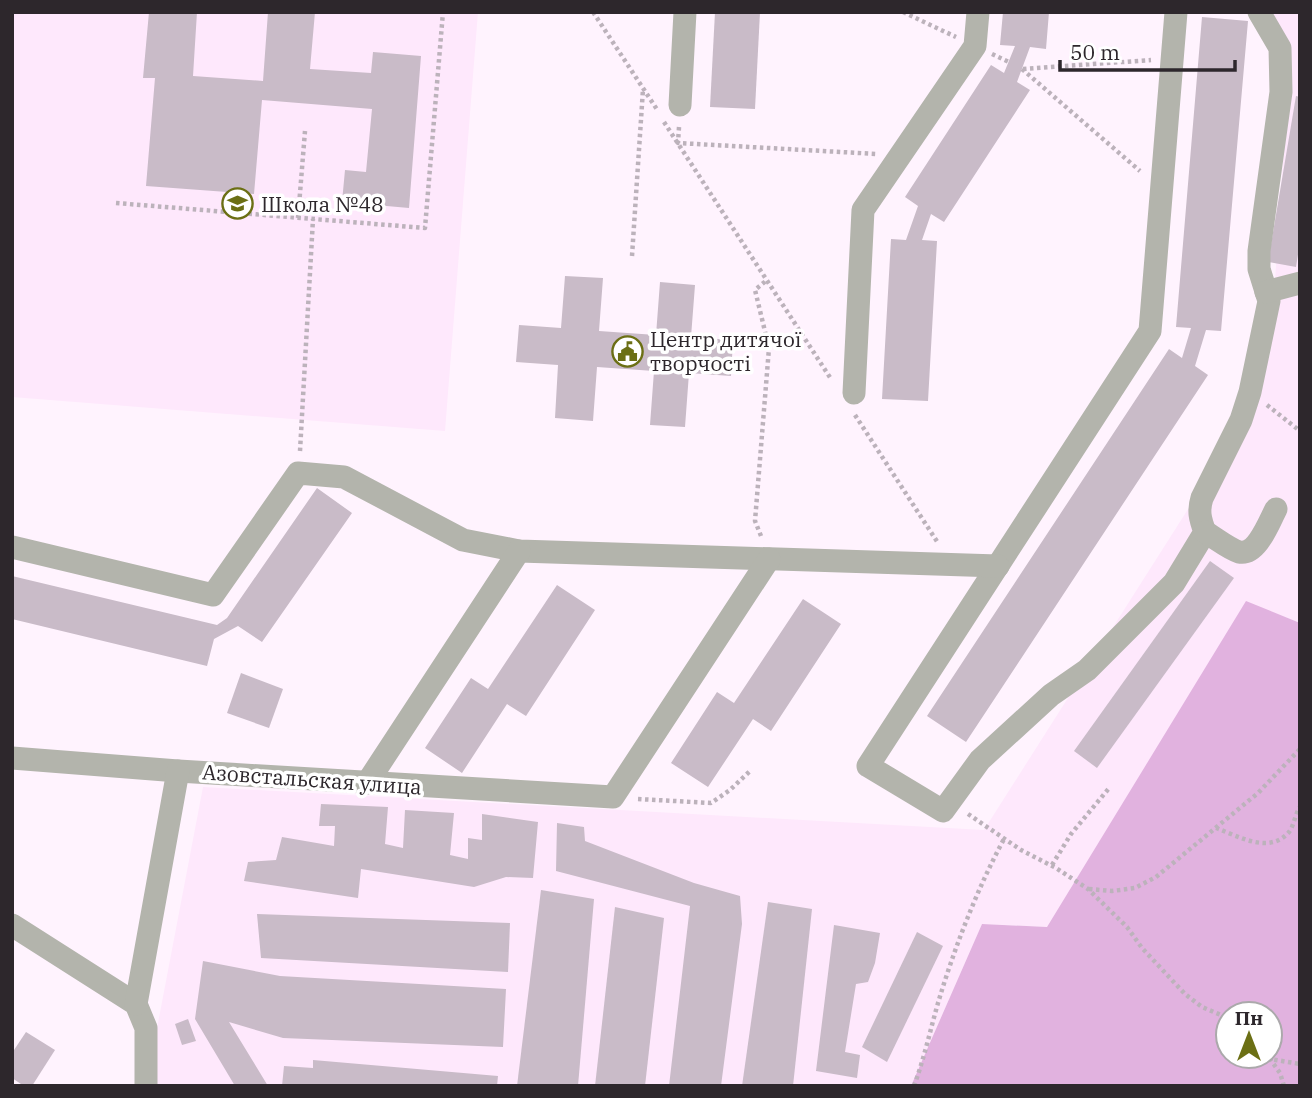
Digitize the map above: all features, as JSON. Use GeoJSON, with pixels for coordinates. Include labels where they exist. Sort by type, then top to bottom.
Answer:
{"type":"FeatureCollection","features":[{"type":"Feature","properties":{"kind":"street"},"geometry":{"type":"LineString","coordinates":[[680,105],[685,12]]}},
{"type":"Feature","properties":{"kind":"street"},"geometry":{"type":"LineString","coordinates":[[853,402],[863,210],[975,46],[978,12]]}},
{"type":"Feature","properties":{"kind":"street"},"geometry":{"type":"LineString","coordinates":[[1176,12],[1150,331],[868,766],[943,811],[980,760],[1051,695],[1087,670],[1174,583],[1205,532]]}},
{"type":"Feature","properties":{"kind":"street"},"geometry":{"type":"LineString","coordinates":[[1259,12],[1280,48],[1281,61],[1281,92],[1259,251],[1259,269],[1269,301],[1250,392],[1241,420],[1202,498],[1199,511],[1205,532],[1238,552],[1247,552],[1255,547],[1276,509]]}},
{"type":"Feature","properties":{"kind":"street"},"geometry":{"type":"LineString","coordinates":[[1266,292],[1300,283]]}},
{"type":"Feature","properties":{"kind":"street"},"geometry":{"type":"LineString","coordinates":[[12,547],[213,595],[298,473],[345,477],[463,540],[519,551],[998,566]]}},
{"type":"Feature","properties":{"kind":"street"},"geometry":{"type":"LineString","coordinates":[[367,783],[519,551]]}},
{"type":"Feature","properties":{"kind":"street"},"geometry":{"type":"LineString","coordinates":[[613,797],[769,559]]}},
{"type":"Feature","properties":{"kind":"street","name":"Азовстальская улица"},"geometry":{"type":"LineString","coordinates":[[12,758],[178,771],[613,797]]}},
{"type":"Feature","properties":{"kind":"street"},"geometry":{"type":"LineString","coordinates":[[146,1086],[146,1028],[136,1004],[178,771]]}},
{"type":"Feature","properties":{"kind":"street"},"geometry":{"type":"LineString","coordinates":[[12,925],[136,1004]]}},
{"type":"Feature","properties":{"kind":"path"},"geometry":{"type":"LineString","coordinates":[[116,203],[425,228],[443,12]]}},
{"type":"Feature","properties":{"kind":"path"},"geometry":{"type":"LineString","coordinates":[[593,12],[831,379]]}},
{"type":"Feature","properties":{"kind":"path"},"geometry":{"type":"LineString","coordinates":[[1162,190],[1022,69],[1172,58]]}},
{"type":"Feature","properties":{"kind":"path"},"geometry":{"type":"LineString","coordinates":[[632,256],[643,89]]}},
{"type":"Feature","properties":{"kind":"path"},"geometry":{"type":"LineString","coordinates":[[298,218],[305,131]]}},
{"type":"Feature","properties":{"kind":"path"},"geometry":{"type":"LineString","coordinates":[[678,143],[901,155]]}},
{"type":"Feature","properties":{"kind":"path"},"geometry":{"type":"LineString","coordinates":[[298,473],[313,219]]}},
{"type":"Feature","properties":{"kind":"path"},"geometry":{"type":"LineString","coordinates":[[767,280],[755,290],[769,348],[755,521],[769,559]]}},
{"type":"Feature","properties":{"kind":"path"},"geometry":{"type":"LineString","coordinates":[[1250,392],[1300,431]]}},
{"type":"Feature","properties":{"kind":"path"},"geometry":{"type":"LineString","coordinates":[[853,402],[951,564]]}},
{"type":"Feature","properties":{"kind":"path"},"geometry":{"type":"LineString","coordinates":[[1088,889],[1112,891],[1135,888],[1156,877],[1258,793],[1300,749]]}},
{"type":"Feature","properties":{"kind":"path"},"geometry":{"type":"LineString","coordinates":[[613,797],[710,803],[730,790],[750,771]]}},
{"type":"Feature","properties":{"kind":"path"},"geometry":{"type":"LineString","coordinates":[[1052,865],[1071,834],[1110,787]]}},
{"type":"Feature","properties":{"kind":"path"},"geometry":{"type":"LineString","coordinates":[[950,802],[1021,850],[1052,865],[1088,889],[1127,927],[1142,948],[1185,994],[1214,1012]]}},
{"type":"Feature","properties":{"kind":"path"},"geometry":{"type":"LineString","coordinates":[[1216,828],[1253,843],[1275,843],[1290,831],[1300,807]]}},
{"type":"Feature","properties":{"kind":"path"},"geometry":{"type":"LineString","coordinates":[[914,1086],[963,931],[989,867],[1004,839]]}},
{"type":"Feature","properties":{"kind":"shaded area","name":"Школа №48"},"geometry":{"type":"Polygon","coordinates":[[[12,12],[478,12],[445,431],[12,397],[12,12]]]}},
{"type":"Feature","properties":{"kind":"shaded area"},"geometry":{"type":"Polygon","coordinates":[[[1260,12],[1300,12],[1300,623],[1246,602],[1047,927],[982,924],[911,1086],[146,1086],[203,787],[984,830],[1239,429],[1270,355],[1290,59],[1260,12]]]}},
{"type":"Feature","properties":{"kind":"shaded area"},"geometry":{"type":"Polygon","coordinates":[[[1246,601],[1300,623],[1300,1086],[911,1086],[982,924],[1047,927],[1246,601]]]}},
{"type":"Feature","properties":{"kind":"building"},"geometry":{"type":"Polygon","coordinates":[[[149,12],[197,12],[193,76],[263,81],[268,12],[315,12],[310,69],[371,73],[373,52],[421,56],[409,208],[342,202],[345,170],[366,172],[372,109],[262,100],[254,194],[146,186],[155,78],[143,78],[149,12]]]}},
{"type":"Feature","properties":{"kind":"building"},"geometry":{"type":"Polygon","coordinates":[[[715,12],[760,12],[755,109],[710,107],[715,12]]]}},
{"type":"Feature","properties":{"kind":"building"},"geometry":{"type":"Polygon","coordinates":[[[1003,12],[1049,12],[1046,49],[1030,47],[1017,82],[1030,90],[944,222],[931,214],[922,240],[937,241],[928,401],[882,399],[891,239],[906,240],[918,206],[905,197],[991,65],[1004,73],[1015,46],[1000,45],[1003,12]]]}},
{"type":"Feature","properties":{"kind":"building"},"geometry":{"type":"Polygon","coordinates":[[[1202,17],[1248,21],[1221,331],[1206,330],[1195,366],[1208,375],[966,742],[927,716],[1169,349],[1182,358],[1191,328],[1176,327],[1202,17]]]}},
{"type":"Feature","properties":{"kind":"building"},"geometry":{"type":"Polygon","coordinates":[[[1296,96],[1300,97],[1300,242],[1296,267],[1268,262],[1296,96]]]}},
{"type":"Feature","properties":{"kind":"building"},"geometry":{"type":"Polygon","coordinates":[[[565,276],[603,278],[599,331],[656,335],[660,282],[695,285],[691,337],[733,340],[731,376],[689,373],[685,427],[650,425],[654,371],[597,367],[593,421],[555,418],[558,365],[516,362],[519,325],[561,328],[565,276]]]}},
{"type":"Feature","properties":{"kind":"building"},"geometry":{"type":"Polygon","coordinates":[[[317,488],[352,513],[262,642],[238,626],[214,639],[207,666],[12,619],[12,576],[217,625],[227,618],[317,488]]]}},
{"type":"Feature","properties":{"kind":"building"},"geometry":{"type":"Polygon","coordinates":[[[1210,561],[1234,578],[1097,768],[1074,751],[1210,561]]]}},
{"type":"Feature","properties":{"kind":"building"},"geometry":{"type":"Polygon","coordinates":[[[557,585],[595,610],[526,716],[507,704],[462,773],[425,748],[471,678],[488,689],[557,585]]]}},
{"type":"Feature","properties":{"kind":"building"},"geometry":{"type":"Polygon","coordinates":[[[803,599],[841,624],[771,731],[753,719],[708,787],[671,763],[717,692],[734,703],[803,599]]]}},
{"type":"Feature","properties":{"kind":"building"},"geometry":{"type":"Polygon","coordinates":[[[241,673],[283,689],[269,728],[227,713],[241,673]]]}},
{"type":"Feature","properties":{"kind":"building"},"geometry":{"type":"Polygon","coordinates":[[[321,804],[388,807],[385,844],[403,848],[405,810],[454,813],[450,855],[468,859],[468,838],[482,840],[482,814],[538,822],[533,878],[506,877],[474,887],[361,869],[358,898],[244,881],[248,862],[276,860],[282,837],[334,846],[335,826],[319,826],[321,804]]]}},
{"type":"Feature","properties":{"kind":"building"},"geometry":{"type":"Polygon","coordinates":[[[557,823],[584,827],[585,841],[694,883],[740,896],[742,924],[721,1086],[669,1086],[690,906],[556,871],[557,823]]]}},
{"type":"Feature","properties":{"kind":"building"},"geometry":{"type":"Polygon","coordinates":[[[541,890],[594,899],[578,1086],[517,1086],[541,890]]]}},
{"type":"Feature","properties":{"kind":"building"},"geometry":{"type":"Polygon","coordinates":[[[768,902],[812,909],[793,1086],[742,1086],[768,902]]]}},
{"type":"Feature","properties":{"kind":"building"},"geometry":{"type":"Polygon","coordinates":[[[615,907],[664,918],[645,1086],[595,1086],[615,907]]]}},
{"type":"Feature","properties":{"kind":"building"},"geometry":{"type":"Polygon","coordinates":[[[257,914],[510,923],[508,972],[261,958],[257,914]]]}},
{"type":"Feature","properties":{"kind":"building"},"geometry":{"type":"Polygon","coordinates":[[[834,925],[880,933],[875,963],[868,982],[856,984],[845,1052],[860,1055],[857,1078],[816,1071],[834,925]]]}},
{"type":"Feature","properties":{"kind":"building"},"geometry":{"type":"Polygon","coordinates":[[[917,932],[943,946],[887,1062],[862,1047],[917,932]]]}},
{"type":"Feature","properties":{"kind":"building"},"geometry":{"type":"Polygon","coordinates":[[[203,961],[280,976],[506,989],[503,1047],[283,1038],[229,1022],[268,1086],[235,1086],[195,1019],[203,961]]]}},
{"type":"Feature","properties":{"kind":"building"},"geometry":{"type":"Polygon","coordinates":[[[188,1019],[196,1041],[182,1045],[175,1024],[188,1019]]]}},
{"type":"Feature","properties":{"kind":"building"},"geometry":{"type":"Polygon","coordinates":[[[26,1032],[55,1050],[32,1086],[24,1086],[12,1078],[12,1053],[26,1032]]]}},
{"type":"Feature","properties":{"kind":"building"},"geometry":{"type":"Polygon","coordinates":[[[313,1060],[498,1076],[497,1086],[282,1086],[284,1066],[313,1068],[313,1060]]]}},
{"type":"Feature","properties":{"kind":"place","name":"Школа №48"},"geometry":{"type":"Point","coordinates":[238,204]}},
{"type":"Feature","properties":{"kind":"place","name":"Центр дитячої творчості"},"geometry":{"type":"Point","coordinates":[627,351]}}]}
